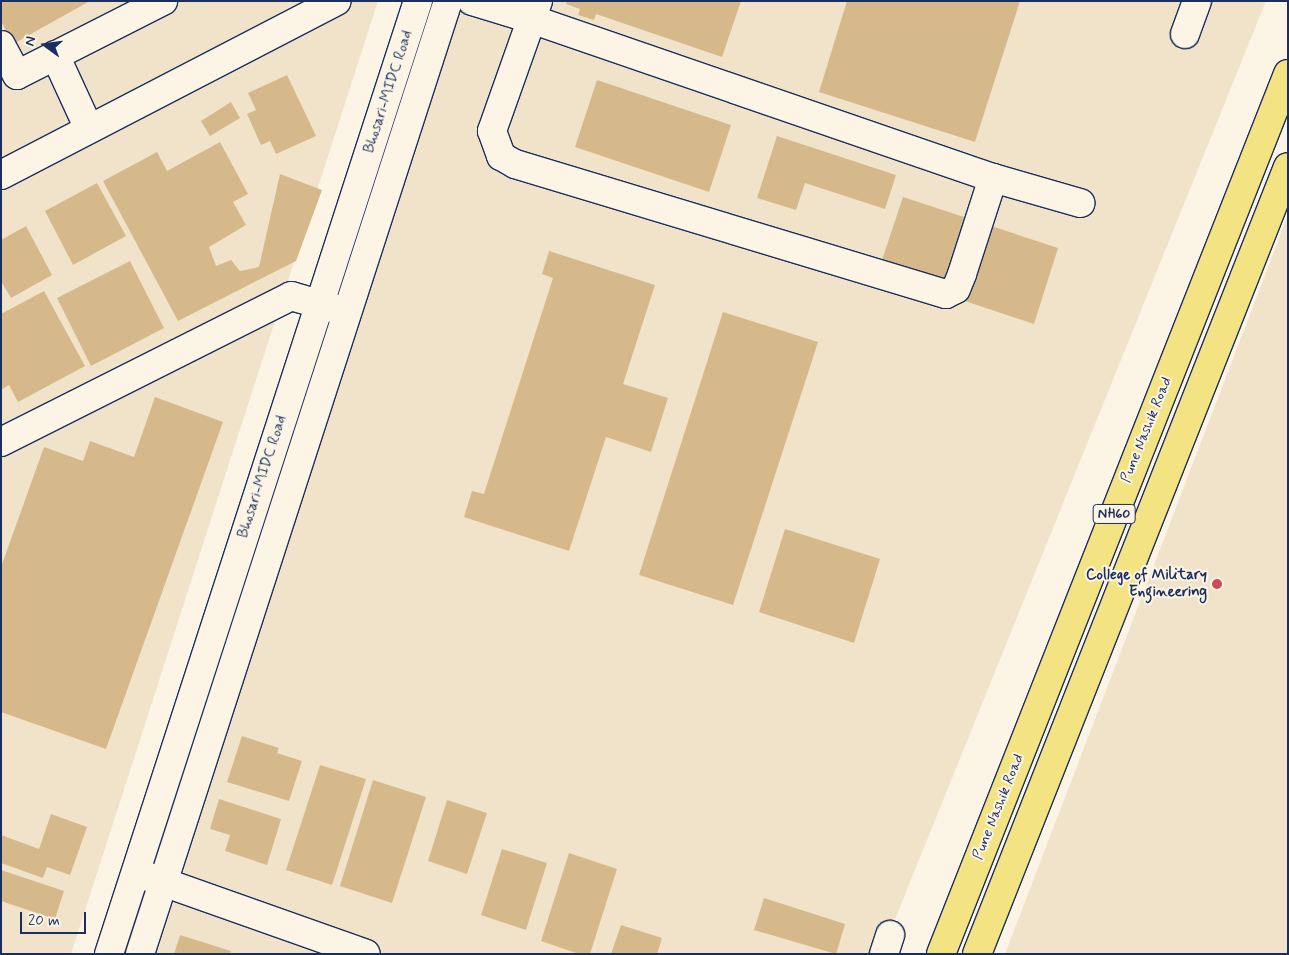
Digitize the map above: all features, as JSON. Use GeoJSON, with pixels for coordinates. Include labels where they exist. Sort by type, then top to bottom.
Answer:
{"type":"FeatureCollection","features":[{"type":"Feature","properties":{"kind":"highway","name":"Pune Nashik Road"},"geometry":{"type":"LineString","coordinates":[[941,954],[1288,74]]}},
{"type":"Feature","properties":{"kind":"highway","name":"NH60"},"geometry":{"type":"LineString","coordinates":[[978,954],[1288,167]]}},
{"type":"Feature","properties":{"kind":"street"},"geometry":{"type":"LineString","coordinates":[[1,45],[18,75],[163,1]]}},
{"type":"Feature","properties":{"kind":"street"},"geometry":{"type":"LineString","coordinates":[[1,175],[337,1]]}},
{"type":"Feature","properties":{"kind":"street","name":"Bhosari-MIDC Road"},"geometry":{"type":"LineString","coordinates":[[109,954],[418,1]]}},
{"type":"Feature","properties":{"kind":"street","name":"Bhosari-MIDC Road"},"geometry":{"type":"LineString","coordinates":[[140,954],[448,1]]}},
{"type":"Feature","properties":{"kind":"street"},"geometry":{"type":"LineString","coordinates":[[472,1],[535,10],[993,178],[1080,203]]}},
{"type":"Feature","properties":{"kind":"street"},"geometry":{"type":"LineString","coordinates":[[1185,34],[1198,1]]}},
{"type":"Feature","properties":{"kind":"street"},"geometry":{"type":"LineString","coordinates":[[535,10],[492,131],[501,156],[515,164],[946,294],[956,289],[993,178]]}},
{"type":"Feature","properties":{"kind":"street"},"geometry":{"type":"LineString","coordinates":[[55,56],[89,129]]}},
{"type":"Feature","properties":{"kind":"street"},"geometry":{"type":"LineString","coordinates":[[1,442],[291,296],[347,313]]}},
{"type":"Feature","properties":{"kind":"street"},"geometry":{"type":"LineString","coordinates":[[136,872],[318,946],[366,954]]}},
{"type":"Feature","properties":{"kind":"shaded area"},"geometry":{"type":"Polygon","coordinates":[[[1,1],[378,1],[71,954],[1,954],[1,1]]]}},
{"type":"Feature","properties":{"kind":"shaded area"},"geometry":{"type":"Polygon","coordinates":[[[449,1],[1266,1],[881,954],[149,954],[449,1]]]}},
{"type":"Feature","properties":{"kind":"shaded area","name":"College of Military Engineering"},"geometry":{"type":"Polygon","coordinates":[[[1288,215],[1288,954],[1005,954],[1288,215]]]}},
{"type":"Feature","properties":{"kind":"building"},"geometry":{"type":"Polygon","coordinates":[[[1,1],[90,1],[13,44],[1,21],[1,1]]]}},
{"type":"Feature","properties":{"kind":"building"},"geometry":{"type":"Polygon","coordinates":[[[567,1],[741,1],[722,57],[596,14],[594,20],[578,15],[580,9],[566,4],[567,1]]]}},
{"type":"Feature","properties":{"kind":"building"},"geometry":{"type":"Polygon","coordinates":[[[847,1],[1020,1],[975,142],[819,92],[847,1]]]}},
{"type":"Feature","properties":{"kind":"building"},"geometry":{"type":"Polygon","coordinates":[[[287,75],[316,136],[276,154],[270,141],[261,145],[247,114],[256,110],[248,93],[287,75]]]}},
{"type":"Feature","properties":{"kind":"building"},"geometry":{"type":"Polygon","coordinates":[[[597,80],[731,125],[709,192],[575,147],[597,80]]]}},
{"type":"Feature","properties":{"kind":"building"},"geometry":{"type":"Polygon","coordinates":[[[231,102],[240,118],[210,136],[201,121],[231,102]]]}},
{"type":"Feature","properties":{"kind":"building"},"geometry":{"type":"Polygon","coordinates":[[[777,136],[896,175],[885,209],[805,183],[796,210],[757,198],[777,136]]]}},
{"type":"Feature","properties":{"kind":"building"},"geometry":{"type":"Polygon","coordinates":[[[220,142],[248,194],[233,202],[246,225],[209,247],[216,266],[231,260],[240,271],[259,267],[280,174],[322,190],[296,261],[178,321],[103,181],[157,152],[167,171],[220,142]]]}},
{"type":"Feature","properties":{"kind":"building"},"geometry":{"type":"Polygon","coordinates":[[[97,183],[126,236],[73,265],[45,211],[97,183]]]}},
{"type":"Feature","properties":{"kind":"building"},"geometry":{"type":"Polygon","coordinates":[[[903,197],[1058,248],[1034,324],[878,272],[903,197]]]}},
{"type":"Feature","properties":{"kind":"building"},"geometry":{"type":"Polygon","coordinates":[[[26,226],[52,275],[11,298],[1,281],[1,240],[26,226]]]}},
{"type":"Feature","properties":{"kind":"building"},"geometry":{"type":"Polygon","coordinates":[[[549,251],[655,285],[623,384],[668,398],[651,452],[606,437],[569,551],[464,517],[472,491],[484,494],[553,278],[542,274],[549,251]]]}},
{"type":"Feature","properties":{"kind":"building"},"geometry":{"type":"Polygon","coordinates":[[[130,261],[164,328],[91,366],[57,298],[130,261]]]}},
{"type":"Feature","properties":{"kind":"building"},"geometry":{"type":"Polygon","coordinates":[[[44,291],[85,366],[18,402],[9,385],[1,390],[1,314],[44,291]]]}},
{"type":"Feature","properties":{"kind":"building"},"geometry":{"type":"Polygon","coordinates":[[[723,312],[818,342],[733,605],[639,575],[723,312]]]}},
{"type":"Feature","properties":{"kind":"building"},"geometry":{"type":"Polygon","coordinates":[[[155,397],[223,422],[106,749],[1,712],[1,567],[44,447],[83,461],[90,441],[134,457],[155,397]]]}},
{"type":"Feature","properties":{"kind":"building"},"geometry":{"type":"Polygon","coordinates":[[[785,529],[880,559],[854,643],[759,612],[785,529]]]}},
{"type":"Feature","properties":{"kind":"building"},"geometry":{"type":"Polygon","coordinates":[[[242,736],[279,748],[277,753],[302,761],[289,801],[227,782],[242,736]]]}},
{"type":"Feature","properties":{"kind":"building"},"geometry":{"type":"Polygon","coordinates":[[[320,765],[366,779],[332,885],[286,870],[320,765]]]}},
{"type":"Feature","properties":{"kind":"building"},"geometry":{"type":"Polygon","coordinates":[[[373,780],[426,797],[392,903],[340,886],[373,780]]]}},
{"type":"Feature","properties":{"kind":"building"},"geometry":{"type":"Polygon","coordinates":[[[219,799],[281,819],[267,865],[225,851],[230,835],[210,829],[219,799]]]}},
{"type":"Feature","properties":{"kind":"building"},"geometry":{"type":"Polygon","coordinates":[[[447,800],[487,813],[467,874],[428,861],[447,800]]]}},
{"type":"Feature","properties":{"kind":"building"},"geometry":{"type":"Polygon","coordinates":[[[51,814],[87,827],[70,875],[47,867],[43,878],[1,863],[1,835],[39,849],[51,814]]]}},
{"type":"Feature","properties":{"kind":"building"},"geometry":{"type":"Polygon","coordinates":[[[502,849],[547,863],[526,930],[481,915],[502,849]]]}},
{"type":"Feature","properties":{"kind":"building"},"geometry":{"type":"Polygon","coordinates":[[[569,853],[617,869],[590,954],[579,954],[541,941],[569,853]]]}},
{"type":"Feature","properties":{"kind":"building"},"geometry":{"type":"Polygon","coordinates":[[[1,870],[64,891],[55,919],[1,901],[1,870]]]}},
{"type":"Feature","properties":{"kind":"building"},"geometry":{"type":"Polygon","coordinates":[[[764,898],[845,924],[836,954],[754,930],[764,898]]]}},
{"type":"Feature","properties":{"kind":"building"},"geometry":{"type":"Polygon","coordinates":[[[621,925],[662,938],[657,954],[611,954],[621,925]]]}},
{"type":"Feature","properties":{"kind":"building"},"geometry":{"type":"Polygon","coordinates":[[[180,935],[231,951],[230,954],[174,954],[180,935]]]}},
{"type":"Feature","properties":{"kind":"place","name":"College of Military Engineering"},"geometry":{"type":"Point","coordinates":[1217,584]}}]}
